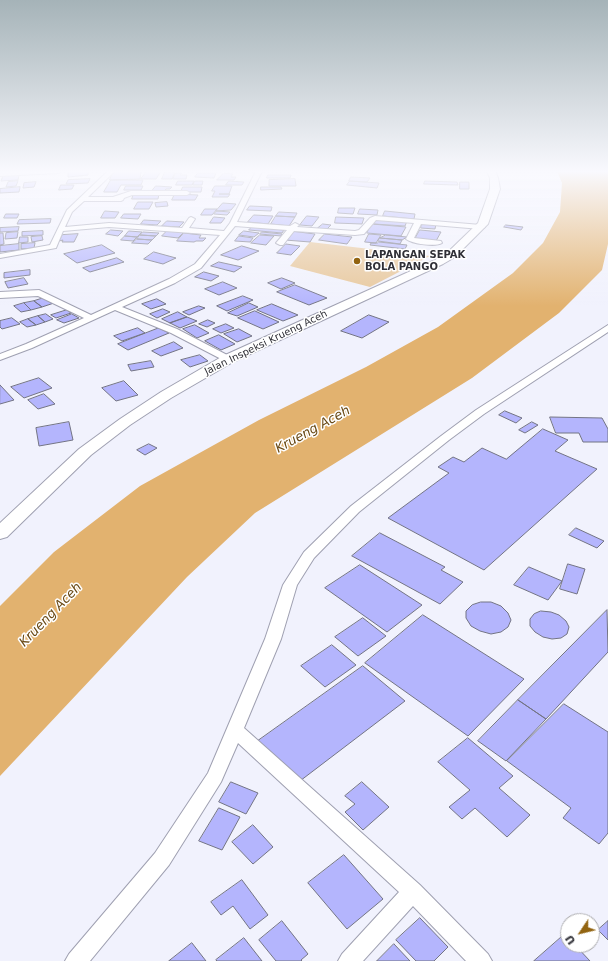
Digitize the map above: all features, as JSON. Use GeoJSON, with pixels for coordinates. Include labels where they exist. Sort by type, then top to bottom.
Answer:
{"type":"FeatureCollection","features":[{"type":"Feature","properties":{"kind":"street"},"geometry":{"type":"LineString","coordinates":[[0,256],[51,247],[55,244],[67,216]]}},
{"type":"Feature","properties":{"kind":"street"},"geometry":{"type":"LineString","coordinates":[[0,357],[172,282],[198,266],[226,233],[236,216]]}},
{"type":"Feature","properties":{"kind":"street","name":"Jalan Inspeksi Krueng Aceh"},"geometry":{"type":"LineString","coordinates":[[0,533],[42,491],[91,448],[166,395],[228,360],[439,262],[451,255],[481,227],[485,216]]}},
{"type":"Feature","properties":{"kind":"street"},"geometry":{"type":"LineString","coordinates":[[232,224],[294,226],[355,233],[361,232],[373,218],[481,227]]}},
{"type":"Feature","properties":{"kind":"street"},"geometry":{"type":"LineString","coordinates":[[184,230],[191,219]]}},
{"type":"Feature","properties":{"kind":"street"},"geometry":{"type":"LineString","coordinates":[[420,221],[410,239],[412,241],[438,243]]}},
{"type":"Feature","properties":{"kind":"street"},"geometry":{"type":"LineString","coordinates":[[60,229],[109,225],[226,233]]}},
{"type":"Feature","properties":{"kind":"street"},"geometry":{"type":"LineString","coordinates":[[280,243],[294,226]]}},
{"type":"Feature","properties":{"kind":"street"},"geometry":{"type":"LineString","coordinates":[[0,295],[39,293],[92,318]]}},
{"type":"Feature","properties":{"kind":"street"},"geometry":{"type":"LineString","coordinates":[[115,307],[174,331],[228,360]]}},
{"type":"Feature","properties":{"kind":"street"},"geometry":{"type":"LineString","coordinates":[[76,961],[162,859],[215,777],[273,639],[290,585],[309,555],[355,509],[444,438],[486,408],[608,328]]}},
{"type":"Feature","properties":{"kind":"street"},"geometry":{"type":"LineString","coordinates":[[235,730],[413,892],[482,961]]}},
{"type":"Feature","properties":{"kind":"street"},"geometry":{"type":"LineString","coordinates":[[349,961],[413,892]]}},
{"type":"Feature","properties":{"kind":"shaded area","name":"LAPANGAN SEPAK BOLA PANGO"},"geometry":{"type":"Polygon","coordinates":[[[310,242],[430,256],[370,287],[290,266],[310,242]]]}},
{"type":"Feature","properties":{"kind":"water","name":"Krueng Aceh"},"geometry":{"type":"Polygon","coordinates":[[[558,216],[608,216],[608,244],[602,270],[559,313],[472,378],[255,513],[187,577],[0,776],[0,606],[54,552],[140,486],[259,420],[366,367],[438,327],[513,273],[543,243],[558,216]]]}},
{"type":"Feature","properties":{"kind":"building"},"geometry":{"type":"Polygon","coordinates":[[[5,216],[18,216],[17,218],[4,218],[5,216]]]}},
{"type":"Feature","properties":{"kind":"building"},"geometry":{"type":"Polygon","coordinates":[[[102,216],[116,216],[115,218],[101,218],[102,216]]]}},
{"type":"Feature","properties":{"kind":"building"},"geometry":{"type":"Polygon","coordinates":[[[123,216],[140,216],[138,219],[121,218],[123,216]]]}},
{"type":"Feature","properties":{"kind":"building"},"geometry":{"type":"Polygon","coordinates":[[[253,216],[273,216],[268,224],[248,222],[253,216]]]}},
{"type":"Feature","properties":{"kind":"building"},"geometry":{"type":"Polygon","coordinates":[[[276,216],[296,216],[295,217],[276,216]]]}},
{"type":"Feature","properties":{"kind":"building"},"geometry":{"type":"Polygon","coordinates":[[[276,216],[295,217],[289,226],[271,224],[276,216]]]}},
{"type":"Feature","properties":{"kind":"building"},"geometry":{"type":"Polygon","coordinates":[[[307,216],[319,217],[312,226],[300,225],[307,216]]]}},
{"type":"Feature","properties":{"kind":"building"},"geometry":{"type":"Polygon","coordinates":[[[383,216],[415,216],[414,219],[383,216]]]}},
{"type":"Feature","properties":{"kind":"building"},"geometry":{"type":"Polygon","coordinates":[[[214,217],[225,218],[221,223],[210,223],[214,217]]]}},
{"type":"Feature","properties":{"kind":"building"},"geometry":{"type":"Polygon","coordinates":[[[336,217],[364,218],[362,224],[335,223],[336,217]]]}},
{"type":"Feature","properties":{"kind":"building"},"geometry":{"type":"Polygon","coordinates":[[[51,219],[50,223],[17,224],[19,220],[51,219]]]}},
{"type":"Feature","properties":{"kind":"building"},"geometry":{"type":"Polygon","coordinates":[[[375,219],[407,221],[405,226],[374,224],[375,219]]]}},
{"type":"Feature","properties":{"kind":"building"},"geometry":{"type":"Polygon","coordinates":[[[144,220],[161,221],[157,225],[141,224],[144,220]]]}},
{"type":"Feature","properties":{"kind":"building"},"geometry":{"type":"Polygon","coordinates":[[[167,221],[184,222],[179,227],[162,226],[167,221]]]}},
{"type":"Feature","properties":{"kind":"building"},"geometry":{"type":"Polygon","coordinates":[[[422,223],[436,224],[435,229],[421,228],[422,223]]]}},
{"type":"Feature","properties":{"kind":"building"},"geometry":{"type":"Polygon","coordinates":[[[323,224],[331,225],[326,230],[318,228],[323,224]]]}},
{"type":"Feature","properties":{"kind":"building"},"geometry":{"type":"Polygon","coordinates":[[[372,224],[406,227],[401,236],[367,233],[372,224]]]}},
{"type":"Feature","properties":{"kind":"building"},"geometry":{"type":"Polygon","coordinates":[[[506,225],[523,227],[521,230],[504,227],[506,225]]]}},
{"type":"Feature","properties":{"kind":"building"},"geometry":{"type":"Polygon","coordinates":[[[19,227],[18,231],[0,232],[0,228],[19,227]]]}},
{"type":"Feature","properties":{"kind":"building"},"geometry":{"type":"Polygon","coordinates":[[[252,227],[284,230],[282,233],[249,230],[252,227]]]}},
{"type":"Feature","properties":{"kind":"building"},"geometry":{"type":"Polygon","coordinates":[[[111,230],[123,231],[118,236],[106,234],[111,230]]]}},
{"type":"Feature","properties":{"kind":"building"},"geometry":{"type":"Polygon","coordinates":[[[168,230],[184,232],[178,238],[162,236],[168,230]]]}},
{"type":"Feature","properties":{"kind":"building"},"geometry":{"type":"Polygon","coordinates":[[[420,230],[441,232],[436,241],[415,239],[420,230]]]}},
{"type":"Feature","properties":{"kind":"building"},"geometry":{"type":"Polygon","coordinates":[[[43,231],[43,235],[22,236],[22,232],[43,231]]]}},
{"type":"Feature","properties":{"kind":"building"},"geometry":{"type":"Polygon","coordinates":[[[129,231],[142,232],[137,237],[125,236],[129,231]]]}},
{"type":"Feature","properties":{"kind":"building"},"geometry":{"type":"Polygon","coordinates":[[[244,231],[259,233],[254,237],[239,235],[244,231]]]}},
{"type":"Feature","properties":{"kind":"building"},"geometry":{"type":"Polygon","coordinates":[[[291,231],[315,234],[310,242],[285,240],[291,231]]]}},
{"type":"Feature","properties":{"kind":"building"},"geometry":{"type":"Polygon","coordinates":[[[18,232],[17,238],[5,239],[6,233],[18,232]]]}},
{"type":"Feature","properties":{"kind":"building"},"geometry":{"type":"Polygon","coordinates":[[[143,232],[159,233],[156,236],[140,235],[143,232]]]}},
{"type":"Feature","properties":{"kind":"building"},"geometry":{"type":"Polygon","coordinates":[[[262,232],[282,234],[281,236],[260,234],[262,232]]]}},
{"type":"Feature","properties":{"kind":"building"},"geometry":{"type":"Polygon","coordinates":[[[0,233],[3,233],[4,244],[0,245],[0,233]]]}},
{"type":"Feature","properties":{"kind":"building"},"geometry":{"type":"Polygon","coordinates":[[[184,233],[201,235],[199,238],[206,238],[203,241],[194,242],[177,241],[184,233]]]}},
{"type":"Feature","properties":{"kind":"building"},"geometry":{"type":"Polygon","coordinates":[[[78,234],[74,242],[62,242],[63,240],[59,241],[62,235],[78,234]]]}},
{"type":"Feature","properties":{"kind":"building"},"geometry":{"type":"Polygon","coordinates":[[[325,234],[352,237],[347,244],[319,240],[325,234]]]}},
{"type":"Feature","properties":{"kind":"building"},"geometry":{"type":"Polygon","coordinates":[[[369,234],[381,235],[376,243],[365,242],[369,234]]]}},
{"type":"Feature","properties":{"kind":"building"},"geometry":{"type":"Polygon","coordinates":[[[140,235],[156,236],[152,240],[137,239],[140,235]]]}},
{"type":"Feature","properties":{"kind":"building"},"geometry":{"type":"Polygon","coordinates":[[[260,235],[274,236],[266,245],[251,243],[260,235]]]}},
{"type":"Feature","properties":{"kind":"building"},"geometry":{"type":"Polygon","coordinates":[[[386,235],[407,237],[402,240],[380,238],[386,235]]]}},
{"type":"Feature","properties":{"kind":"building"},"geometry":{"type":"Polygon","coordinates":[[[42,236],[43,240],[32,242],[31,237],[42,236]]]}},
{"type":"Feature","properties":{"kind":"building"},"geometry":{"type":"Polygon","coordinates":[[[125,236],[137,237],[133,241],[121,240],[125,236]]]}},
{"type":"Feature","properties":{"kind":"building"},"geometry":{"type":"Polygon","coordinates":[[[239,236],[253,238],[250,242],[235,241],[239,236]]]}},
{"type":"Feature","properties":{"kind":"building"},"geometry":{"type":"Polygon","coordinates":[[[20,237],[28,237],[28,242],[19,243],[20,237]]]}},
{"type":"Feature","properties":{"kind":"building"},"geometry":{"type":"Polygon","coordinates":[[[380,238],[402,240],[400,244],[378,241],[380,238]]]}},
{"type":"Feature","properties":{"kind":"building"},"geometry":{"type":"Polygon","coordinates":[[[137,239],[152,240],[148,244],[132,243],[137,239]]]}},
{"type":"Feature","properties":{"kind":"building"},"geometry":{"type":"Polygon","coordinates":[[[379,242],[407,245],[405,249],[370,245],[371,243],[379,242]]]}},
{"type":"Feature","properties":{"kind":"building"},"geometry":{"type":"Polygon","coordinates":[[[35,243],[34,248],[21,249],[21,244],[35,243]]]}},
{"type":"Feature","properties":{"kind":"building"},"geometry":{"type":"Polygon","coordinates":[[[19,244],[19,250],[0,252],[0,246],[19,244]]]}},
{"type":"Feature","properties":{"kind":"building"},"geometry":{"type":"Polygon","coordinates":[[[286,244],[300,246],[291,255],[277,253],[286,244]]]}},
{"type":"Feature","properties":{"kind":"building"},"geometry":{"type":"Polygon","coordinates":[[[102,245],[115,253],[77,263],[64,254],[102,245]]]}},
{"type":"Feature","properties":{"kind":"building"},"geometry":{"type":"Polygon","coordinates":[[[242,246],[259,251],[238,260],[221,255],[242,246]]]}},
{"type":"Feature","properties":{"kind":"building"},"geometry":{"type":"Polygon","coordinates":[[[154,252],[176,258],[163,264],[144,259],[154,252]]]}},
{"type":"Feature","properties":{"kind":"building"},"geometry":{"type":"Polygon","coordinates":[[[117,258],[124,262],[90,272],[83,268],[117,258]]]}},
{"type":"Feature","properties":{"kind":"building"},"geometry":{"type":"Polygon","coordinates":[[[219,262],[242,267],[234,272],[211,266],[219,262]]]}},
{"type":"Feature","properties":{"kind":"building"},"geometry":{"type":"Polygon","coordinates":[[[30,270],[30,275],[4,278],[4,273],[30,270]]]}},
{"type":"Feature","properties":{"kind":"building"},"geometry":{"type":"Polygon","coordinates":[[[204,272],[219,276],[211,281],[195,277],[204,272]]]}},
{"type":"Feature","properties":{"kind":"building"},"geometry":{"type":"Polygon","coordinates":[[[24,278],[28,284],[8,288],[5,282],[24,278]]]}},
{"type":"Feature","properties":{"kind":"building"},"geometry":{"type":"Polygon","coordinates":[[[282,278],[295,283],[281,289],[268,283],[282,278]]]}},
{"type":"Feature","properties":{"kind":"building"},"geometry":{"type":"Polygon","coordinates":[[[223,282],[237,288],[219,295],[205,289],[223,282]]]}},
{"type":"Feature","properties":{"kind":"building"},"geometry":{"type":"Polygon","coordinates":[[[295,285],[327,298],[309,305],[277,292],[295,285]]]}},
{"type":"Feature","properties":{"kind":"building"},"geometry":{"type":"Polygon","coordinates":[[[243,296],[253,300],[227,311],[217,306],[243,296]]]}},
{"type":"Feature","properties":{"kind":"building"},"geometry":{"type":"Polygon","coordinates":[[[47,297],[54,303],[42,307],[34,301],[47,297]]]}},
{"type":"Feature","properties":{"kind":"building"},"geometry":{"type":"Polygon","coordinates":[[[157,299],[166,304],[151,309],[142,304],[157,299]]]}},
{"type":"Feature","properties":{"kind":"building"},"geometry":{"type":"Polygon","coordinates":[[[34,301],[42,307],[31,310],[24,303],[34,301]]]}},
{"type":"Feature","properties":{"kind":"building"},"geometry":{"type":"Polygon","coordinates":[[[24,303],[31,310],[21,312],[14,306],[24,303]]]}},
{"type":"Feature","properties":{"kind":"building"},"geometry":{"type":"Polygon","coordinates":[[[249,303],[258,307],[237,316],[228,313],[249,303]]]}},
{"type":"Feature","properties":{"kind":"building"},"geometry":{"type":"Polygon","coordinates":[[[272,304],[298,315],[283,321],[257,310],[272,304]]]}},
{"type":"Feature","properties":{"kind":"building"},"geometry":{"type":"Polygon","coordinates":[[[199,306],[205,308],[189,315],[183,312],[199,306]]]}},
{"type":"Feature","properties":{"kind":"building"},"geometry":{"type":"Polygon","coordinates":[[[163,309],[170,312],[157,318],[150,314],[163,309]]]}},
{"type":"Feature","properties":{"kind":"building"},"geometry":{"type":"Polygon","coordinates":[[[67,310],[71,313],[56,318],[51,315],[67,310]]]}},
{"type":"Feature","properties":{"kind":"building"},"geometry":{"type":"Polygon","coordinates":[[[255,311],[279,322],[263,329],[238,318],[255,311]]]}},
{"type":"Feature","properties":{"kind":"building"},"geometry":{"type":"Polygon","coordinates":[[[178,312],[187,317],[170,323],[162,319],[178,312]]]}},
{"type":"Feature","properties":{"kind":"building"},"geometry":{"type":"Polygon","coordinates":[[[46,314],[53,319],[45,322],[38,316],[46,314]]]}},
{"type":"Feature","properties":{"kind":"building"},"geometry":{"type":"Polygon","coordinates":[[[72,314],[79,318],[64,323],[57,320],[72,314]]]}},
{"type":"Feature","properties":{"kind":"building"},"geometry":{"type":"Polygon","coordinates":[[[369,315],[389,322],[362,338],[341,331],[369,315]]]}},
{"type":"Feature","properties":{"kind":"building"},"geometry":{"type":"Polygon","coordinates":[[[38,316],[45,322],[36,325],[28,319],[38,316]]]}},
{"type":"Feature","properties":{"kind":"building"},"geometry":{"type":"Polygon","coordinates":[[[187,317],[197,321],[180,328],[170,323],[187,317]]]}},
{"type":"Feature","properties":{"kind":"building"},"geometry":{"type":"Polygon","coordinates":[[[12,318],[20,324],[2,329],[0,327],[0,321],[12,318]]]}},
{"type":"Feature","properties":{"kind":"building"},"geometry":{"type":"Polygon","coordinates":[[[28,319],[36,325],[27,327],[20,322],[28,319]]]}},
{"type":"Feature","properties":{"kind":"building"},"geometry":{"type":"Polygon","coordinates":[[[208,320],[215,323],[207,327],[199,324],[208,320]]]}},
{"type":"Feature","properties":{"kind":"building"},"geometry":{"type":"Polygon","coordinates":[[[226,324],[234,328],[221,333],[213,329],[226,324]]]}},
{"type":"Feature","properties":{"kind":"building"},"geometry":{"type":"Polygon","coordinates":[[[195,325],[209,333],[197,338],[183,329],[195,325]]]}},
{"type":"Feature","properties":{"kind":"building"},"geometry":{"type":"Polygon","coordinates":[[[138,328],[145,333],[122,341],[114,336],[138,328]]]}},
{"type":"Feature","properties":{"kind":"building"},"geometry":{"type":"Polygon","coordinates":[[[159,328],[169,333],[128,350],[118,344],[159,328]]]}},
{"type":"Feature","properties":{"kind":"building"},"geometry":{"type":"Polygon","coordinates":[[[239,329],[252,336],[237,342],[224,334],[239,329]]]}},
{"type":"Feature","properties":{"kind":"building"},"geometry":{"type":"Polygon","coordinates":[[[219,335],[235,344],[221,350],[205,341],[219,335]]]}},
{"type":"Feature","properties":{"kind":"building"},"geometry":{"type":"Polygon","coordinates":[[[174,342],[183,348],[161,356],[152,351],[174,342]]]}},
{"type":"Feature","properties":{"kind":"building"},"geometry":{"type":"Polygon","coordinates":[[[200,355],[208,361],[190,367],[181,360],[200,355]]]}},
{"type":"Feature","properties":{"kind":"building"},"geometry":{"type":"Polygon","coordinates":[[[151,361],[154,367],[131,371],[128,365],[151,361]]]}},
{"type":"Feature","properties":{"kind":"building"},"geometry":{"type":"Polygon","coordinates":[[[39,378],[52,388],[24,398],[11,387],[39,378]]]}},
{"type":"Feature","properties":{"kind":"building"},"geometry":{"type":"Polygon","coordinates":[[[124,381],[138,395],[116,401],[102,388],[124,381]]]}},
{"type":"Feature","properties":{"kind":"building"},"geometry":{"type":"Polygon","coordinates":[[[0,385],[14,400],[0,404],[0,385]]]}},
{"type":"Feature","properties":{"kind":"building"},"geometry":{"type":"Polygon","coordinates":[[[44,394],[55,404],[38,409],[28,400],[44,394]]]}},
{"type":"Feature","properties":{"kind":"building"},"geometry":{"type":"Polygon","coordinates":[[[505,411],[522,418],[516,423],[499,415],[505,411]]]}},
{"type":"Feature","properties":{"kind":"building"},"geometry":{"type":"Polygon","coordinates":[[[550,417],[602,418],[608,429],[608,442],[583,442],[579,433],[556,433],[550,417]]]}},
{"type":"Feature","properties":{"kind":"building"},"geometry":{"type":"Polygon","coordinates":[[[69,422],[73,440],[39,446],[36,428],[69,422]]]}},
{"type":"Feature","properties":{"kind":"building"},"geometry":{"type":"Polygon","coordinates":[[[532,422],[538,425],[525,433],[519,430],[532,422]]]}},
{"type":"Feature","properties":{"kind":"building"},"geometry":{"type":"Polygon","coordinates":[[[543,429],[568,440],[555,451],[597,469],[484,570],[388,518],[449,473],[438,467],[453,457],[464,462],[482,448],[506,459],[543,429]]]}},
{"type":"Feature","properties":{"kind":"building"},"geometry":{"type":"Polygon","coordinates":[[[149,444],[157,448],[145,455],[137,450],[149,444]]]}},
{"type":"Feature","properties":{"kind":"building"},"geometry":{"type":"Polygon","coordinates":[[[576,528],[604,541],[597,548],[569,535],[576,528]]]}},
{"type":"Feature","properties":{"kind":"building"},"geometry":{"type":"Polygon","coordinates":[[[380,533],[445,567],[441,570],[463,582],[440,604],[352,556],[380,533]]]}},
{"type":"Feature","properties":{"kind":"building"},"geometry":{"type":"Polygon","coordinates":[[[568,564],[585,569],[577,594],[560,589],[568,564]]]}},
{"type":"Feature","properties":{"kind":"building"},"geometry":{"type":"Polygon","coordinates":[[[360,565],[422,605],[387,632],[325,588],[360,565]]]}},
{"type":"Feature","properties":{"kind":"building"},"geometry":{"type":"Polygon","coordinates":[[[529,567],[562,581],[548,600],[514,585],[529,567]]]}},
{"type":"Feature","properties":{"kind":"building"},"geometry":{"type":"Polygon","coordinates":[[[481,602],[491,602],[501,606],[508,613],[511,620],[508,627],[501,632],[491,634],[480,631],[471,626],[466,618],[466,611],[472,605],[481,602]]]}},
{"type":"Feature","properties":{"kind":"building"},"geometry":{"type":"Polygon","coordinates":[[[607,610],[608,652],[546,719],[518,700],[607,610]]]}},
{"type":"Feature","properties":{"kind":"building"},"geometry":{"type":"Polygon","coordinates":[[[541,611],[559,615],[566,621],[569,627],[567,634],[561,638],[552,639],[543,637],[535,632],[530,626],[530,619],[534,614],[541,611]]]}},
{"type":"Feature","properties":{"kind":"building"},"geometry":{"type":"Polygon","coordinates":[[[423,615],[524,679],[468,736],[365,663],[423,615]]]}},
{"type":"Feature","properties":{"kind":"building"},"geometry":{"type":"Polygon","coordinates":[[[363,618],[386,636],[358,656],[335,637],[363,618]]]}},
{"type":"Feature","properties":{"kind":"building"},"geometry":{"type":"Polygon","coordinates":[[[332,645],[356,665],[325,687],[301,666],[332,645]]]}},
{"type":"Feature","properties":{"kind":"building"},"geometry":{"type":"Polygon","coordinates":[[[363,666],[405,701],[296,784],[255,743],[363,666]]]}},
{"type":"Feature","properties":{"kind":"building"},"geometry":{"type":"Polygon","coordinates":[[[518,700],[546,719],[506,761],[478,741],[518,700]]]}},
{"type":"Feature","properties":{"kind":"building"},"geometry":{"type":"Polygon","coordinates":[[[564,704],[608,732],[608,833],[599,844],[563,818],[571,808],[507,761],[564,704]]]}},
{"type":"Feature","properties":{"kind":"building"},"geometry":{"type":"Polygon","coordinates":[[[468,738],[513,776],[499,788],[530,815],[507,837],[475,808],[462,819],[449,807],[470,790],[438,762],[468,738]]]}},
{"type":"Feature","properties":{"kind":"building"},"geometry":{"type":"Polygon","coordinates":[[[231,782],[258,793],[246,814],[219,802],[231,782]]]}},
{"type":"Feature","properties":{"kind":"building"},"geometry":{"type":"Polygon","coordinates":[[[362,782],[389,807],[363,830],[345,812],[355,804],[345,796],[362,782]]]}},
{"type":"Feature","properties":{"kind":"building"},"geometry":{"type":"Polygon","coordinates":[[[219,808],[240,817],[222,850],[199,841],[219,808]]]}},
{"type":"Feature","properties":{"kind":"building"},"geometry":{"type":"Polygon","coordinates":[[[253,825],[273,847],[253,864],[232,842],[253,825]]]}},
{"type":"Feature","properties":{"kind":"building"},"geometry":{"type":"Polygon","coordinates":[[[344,855],[383,899],[347,929],[308,883],[344,855]]]}},
{"type":"Feature","properties":{"kind":"building"},"geometry":{"type":"Polygon","coordinates":[[[242,880],[268,915],[250,929],[233,906],[221,915],[211,902],[242,880]]]}},
{"type":"Feature","properties":{"kind":"building"},"geometry":{"type":"Polygon","coordinates":[[[420,918],[448,947],[434,961],[416,961],[396,940],[420,918]]]}},
{"type":"Feature","properties":{"kind":"building"},"geometry":{"type":"Polygon","coordinates":[[[282,921],[308,954],[301,960],[302,961],[276,961],[259,940],[282,921]]]}},
{"type":"Feature","properties":{"kind":"building"},"geometry":{"type":"Polygon","coordinates":[[[608,921],[608,940],[600,932],[600,928],[608,921]]]}},
{"type":"Feature","properties":{"kind":"building"},"geometry":{"type":"Polygon","coordinates":[[[244,938],[262,961],[216,960],[244,938]]]}},
{"type":"Feature","properties":{"kind":"building"},"geometry":{"type":"Polygon","coordinates":[[[560,938],[560,953],[582,953],[590,961],[534,961],[560,938]]]}},
{"type":"Feature","properties":{"kind":"building"},"geometry":{"type":"Polygon","coordinates":[[[192,943],[206,961],[169,961],[192,943]]]}},
{"type":"Feature","properties":{"kind":"building"},"geometry":{"type":"Polygon","coordinates":[[[394,944],[410,961],[377,961],[394,944]]]}},
{"type":"Feature","properties":{"kind":"place","name":"LAPANGAN SEPAK BOLA PANGO"},"geometry":{"type":"Point","coordinates":[357,261]}}]}
